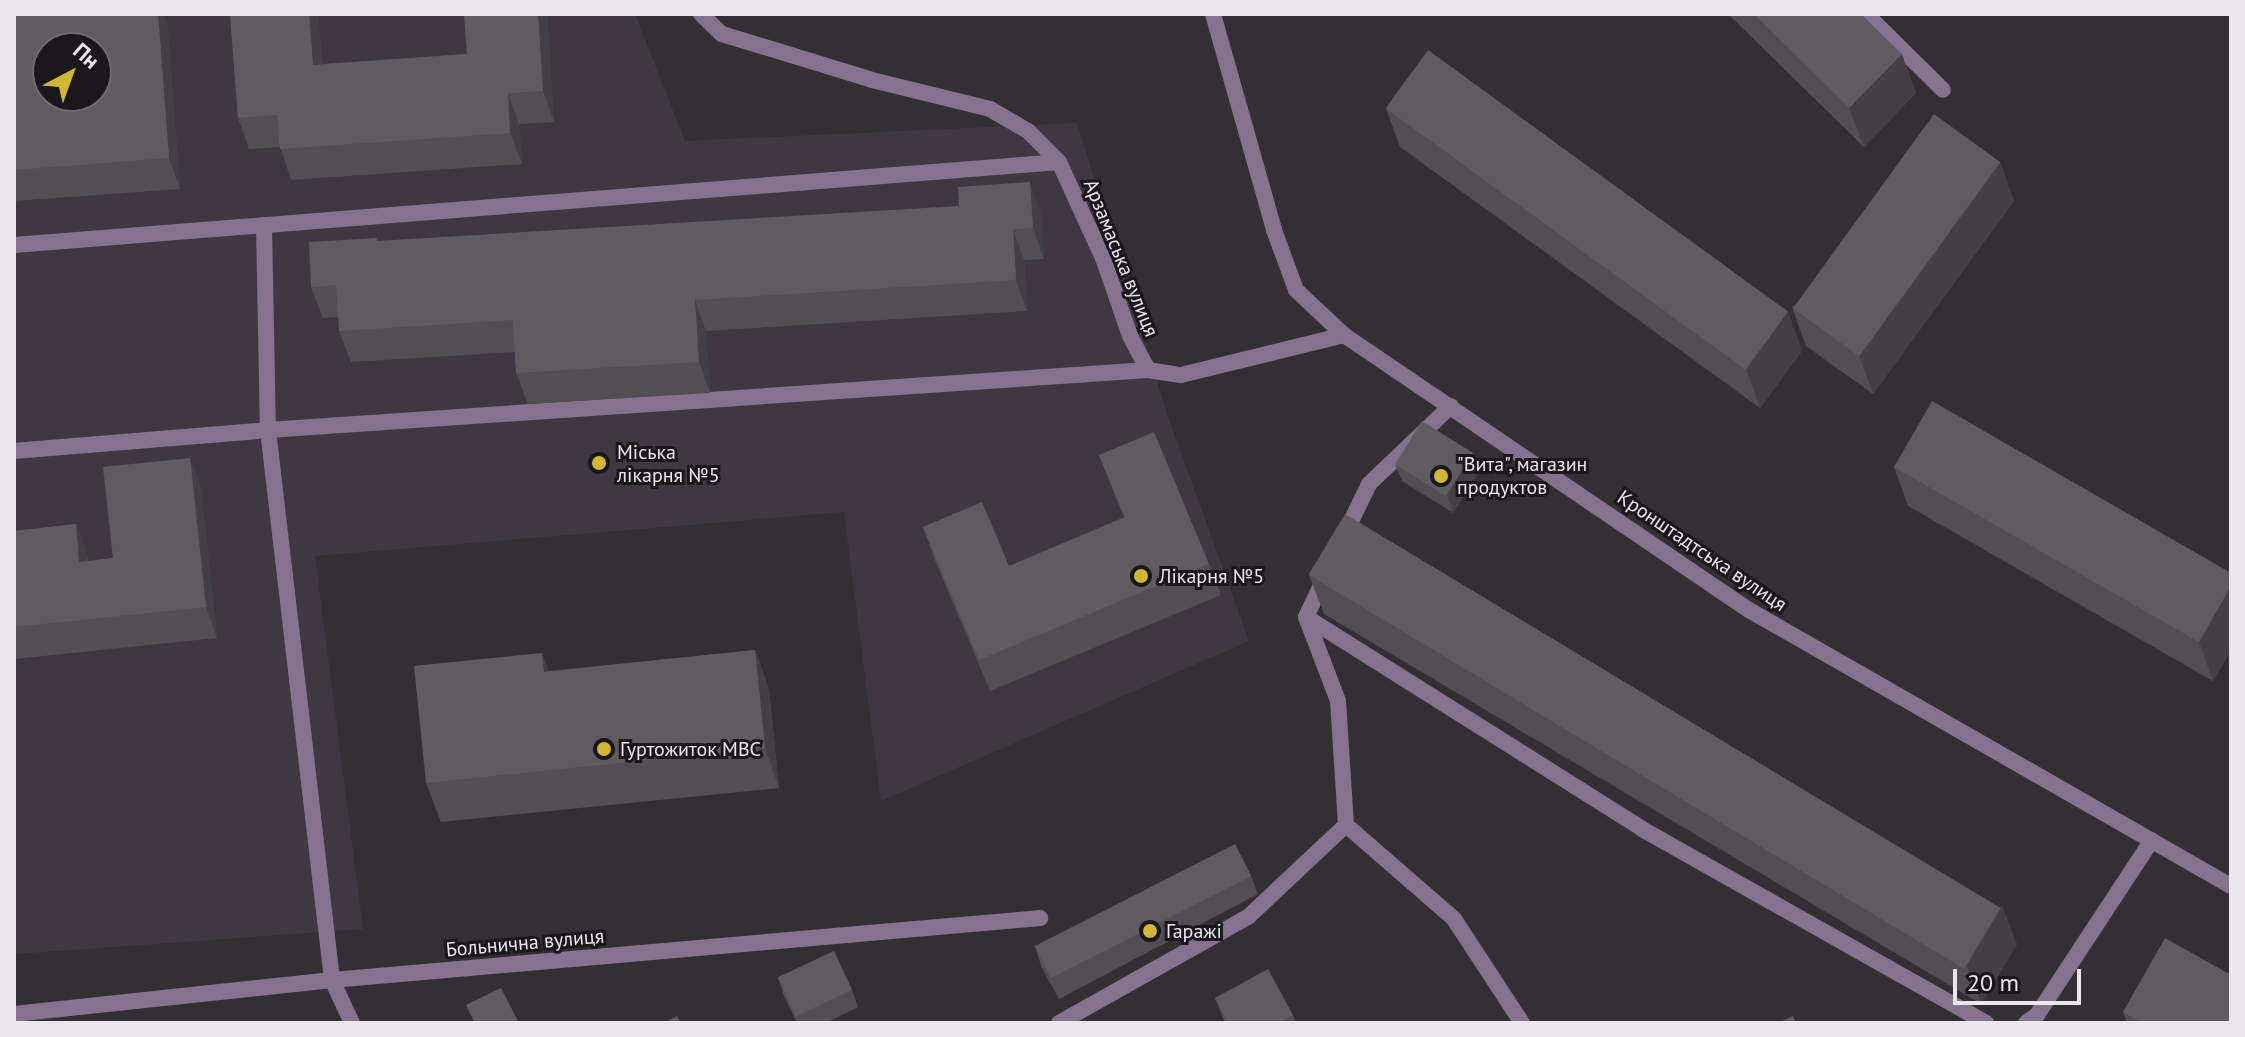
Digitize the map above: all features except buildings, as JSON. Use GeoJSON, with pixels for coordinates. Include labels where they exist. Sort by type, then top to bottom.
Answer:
{"type":"FeatureCollection","features":[{"type":"Feature","properties":{"kind":"street","name":"Арзамаська вулиця"},"geometry":{"type":"LineString","coordinates":[[701,14],[722,34],[872,80],[990,109],[1028,131],[1059,162],[1103,258],[1130,336],[1148,370]]}},
{"type":"Feature","properties":{"kind":"street","name":"Кронштадтська вулиця"},"geometry":{"type":"LineString","coordinates":[[1213,14],[1274,230],[1296,290],[1344,335],[1749,610],[2231,886]]}},
{"type":"Feature","properties":{"kind":"street"},"geometry":{"type":"LineString","coordinates":[[1866,14],[1943,90]]}},
{"type":"Feature","properties":{"kind":"street"},"geometry":{"type":"LineString","coordinates":[[14,245],[1059,162]]}},
{"type":"Feature","properties":{"kind":"street"},"geometry":{"type":"LineString","coordinates":[[264,225],[268,430],[332,980],[352,1023]]}},
{"type":"Feature","properties":{"kind":"street"},"geometry":{"type":"LineString","coordinates":[[14,451],[268,430],[1148,370],[1181,375],[1344,335]]}},
{"type":"Feature","properties":{"kind":"street"},"geometry":{"type":"LineString","coordinates":[[1451,406],[1369,484],[1306,617],[1338,701],[1346,825],[1454,919],[1522,1023]]}},
{"type":"Feature","properties":{"kind":"street"},"geometry":{"type":"LineString","coordinates":[[1306,617],[1642,829],[1986,1023]]}},
{"type":"Feature","properties":{"kind":"street"},"geometry":{"type":"LineString","coordinates":[[1059,1023],[1248,917],[1346,825]]}},
{"type":"Feature","properties":{"kind":"street"},"geometry":{"type":"LineString","coordinates":[[2026,1023],[2037,1015],[2152,840]]}},
{"type":"Feature","properties":{"kind":"street","name":"Больнична вулиця"},"geometry":{"type":"LineString","coordinates":[[14,1014],[332,980],[1040,918]]}},
{"type":"Feature","properties":{"kind":"shaded area","name":"Міська лікарня №5"},"geometry":{"type":"Polygon","coordinates":[[[14,14],[635,14],[685,141],[1077,123],[1167,414],[1249,641],[881,801],[844,512],[315,556],[363,929],[14,954],[14,14]]]}},
{"type":"Feature","properties":{"kind":"place","name":"Міська лікарня №5"},"geometry":{"type":"Point","coordinates":[599,463]}},
{"type":"Feature","properties":{"kind":"place","name":"\"Вита\", магазин продуктов"},"geometry":{"type":"Point","coordinates":[1441,476]}},
{"type":"Feature","properties":{"kind":"place","name":"Лікарня №5"},"geometry":{"type":"Point","coordinates":[1141,576]}},
{"type":"Feature","properties":{"kind":"place","name":"Гуртожиток МВС"},"geometry":{"type":"Point","coordinates":[604,749]}},
{"type":"Feature","properties":{"kind":"place","name":"Гаражі"},"geometry":{"type":"Point","coordinates":[1150,931]}}]}
